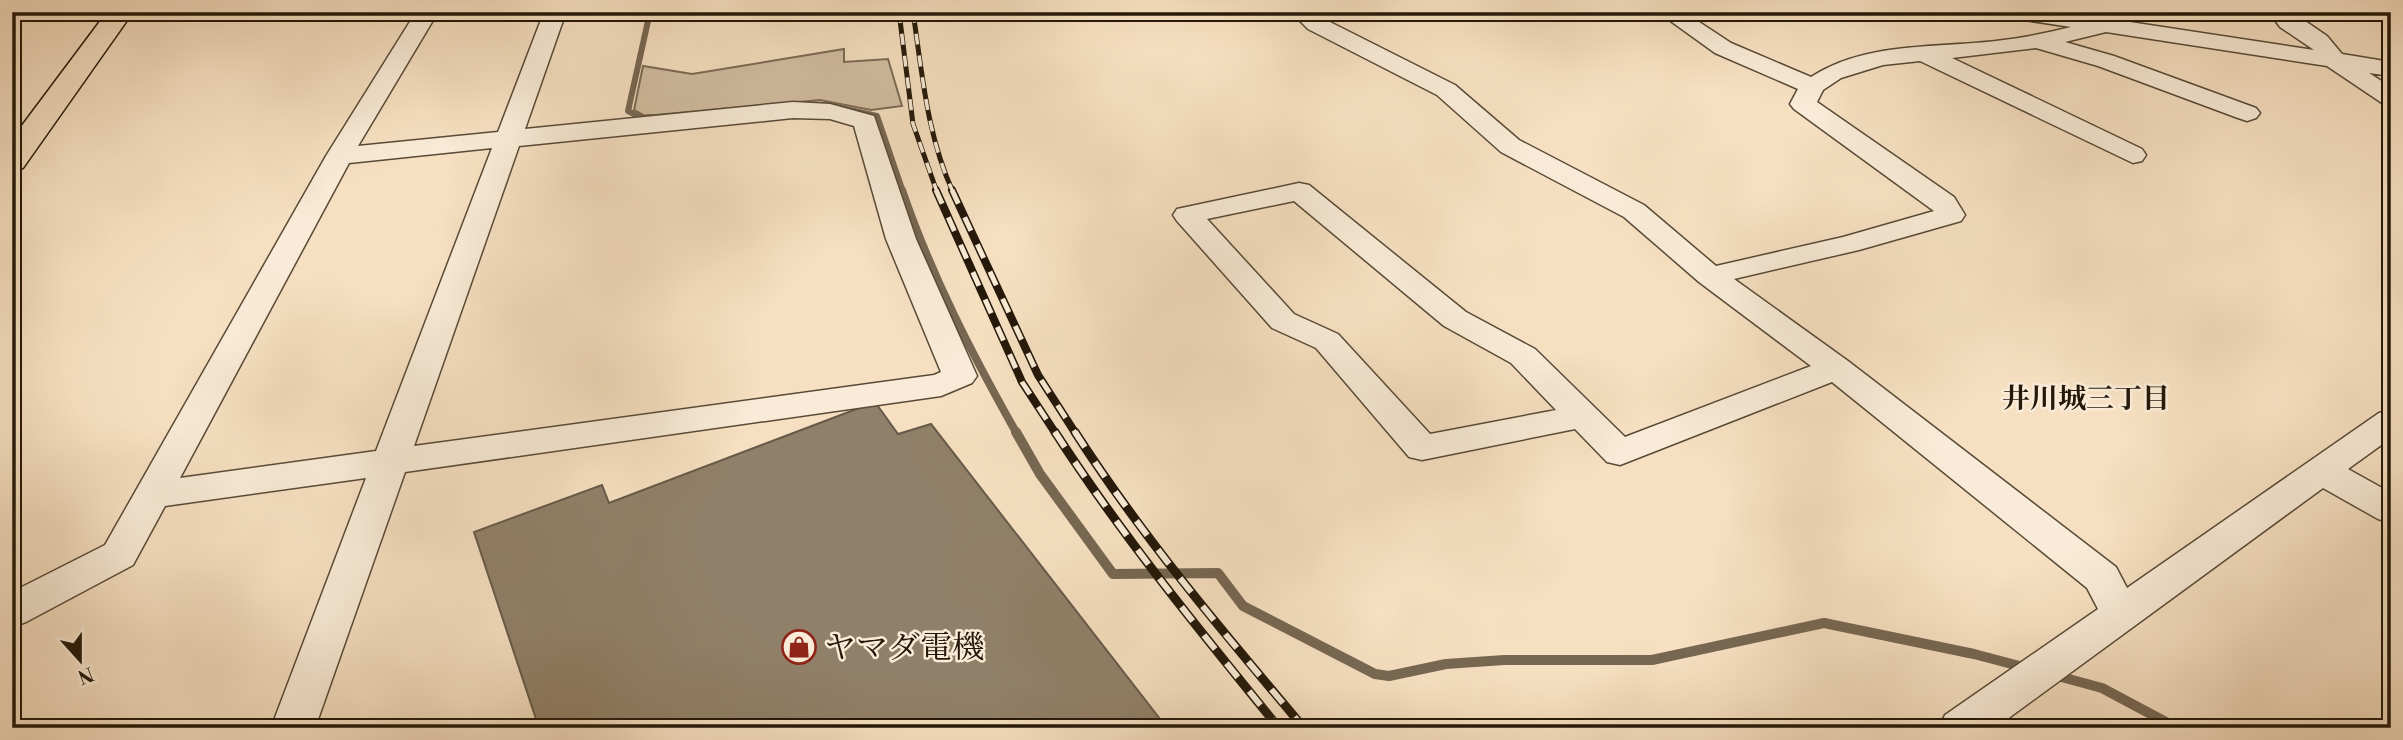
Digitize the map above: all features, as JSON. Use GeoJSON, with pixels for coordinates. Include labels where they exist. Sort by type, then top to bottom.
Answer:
{"type":"FeatureCollection","features":[{"type":"Feature","properties":{"kind":"main road"},"geometry":{"type":"LineString","coordinates":[[12,161],[120,12]]}},
{"type":"Feature","properties":{"kind":"street"},"geometry":{"type":"LineString","coordinates":[[12,611],[119,555],[339,156],[427,12]]}},
{"type":"Feature","properties":{"kind":"street"},"geometry":{"type":"LineString","coordinates":[[293,728],[555,12]]}},
{"type":"Feature","properties":{"kind":"street"},"geometry":{"type":"LineString","coordinates":[[1669,12],[1723,48],[1812,86]]}},
{"type":"Feature","properties":{"kind":"street"},"geometry":{"type":"LineString","coordinates":[[2018,12],[2103,26],[2330,54],[2391,69]]}},
{"type":"Feature","properties":{"kind":"street"},"geometry":{"type":"LineString","coordinates":[[2280,12],[2288,22],[2391,98]]}},
{"type":"Feature","properties":{"kind":"street"},"geometry":{"type":"LineString","coordinates":[[1309,18],[1446,90],[1510,146],[1634,211],[1710,276],[1836,368],[2102,578],[2120,615]]}},
{"type":"Feature","properties":{"kind":"street"},"geometry":{"type":"LineString","coordinates":[[1710,276],[1849,244],[1951,215],[1944,203],[1803,104],[1812,86],[1834,73],[1869,62],[1922,53],[2017,46],[2103,26]]}},
{"type":"Feature","properties":{"kind":"street"},"geometry":{"type":"LineString","coordinates":[[2037,41],[2106,61],[2247,113]]}},
{"type":"Feature","properties":{"kind":"street"},"geometry":{"type":"LineString","coordinates":[[1922,53],[2133,155]]}},
{"type":"Feature","properties":{"kind":"street"},"geometry":{"type":"LineString","coordinates":[[153,495],[941,385],[960,376],[901,239],[865,121],[831,111],[793,110],[339,156]]}},
{"type":"Feature","properties":{"kind":"street"},"geometry":{"type":"LineString","coordinates":[[1582,416],[1422,448],[1327,341],[1283,321],[1187,215],[1298,191],[1455,319],[1522,356],[1620,453],[1836,368]]}},
{"type":"Feature","properties":{"kind":"street"},"geometry":{"type":"LineString","coordinates":[[1961,728],[2391,421]]}},
{"type":"Feature","properties":{"kind":"street"},"geometry":{"type":"LineString","coordinates":[[2320,473],[2340,480],[2391,510]]}},
{"type":"Feature","properties":{"kind":"shaded area"},"geometry":{"type":"Polygon","coordinates":[[[844,49],[844,62],[888,59],[902,106],[871,110],[820,100],[645,116],[634,110],[643,66],[692,74],[844,49]]]}},
{"type":"Feature","properties":{"kind":"building","name":"ヤマダ電機"},"geometry":{"type":"Polygon","coordinates":[[[875,402],[898,434],[931,424],[1167,728],[539,728],[474,532],[602,485],[609,503],[875,402]]]}},
{"type":"Feature","properties":{"kind":"waterway"},"geometry":{"type":"LineString","coordinates":[[650,12],[628,111],[642,118],[650,117]]}},
{"type":"Feature","properties":{"kind":"waterway"},"geometry":{"type":"LineString","coordinates":[[797,104],[827,105],[877,116],[903,192]]}},
{"type":"Feature","properties":{"kind":"waterway"},"geometry":{"type":"LineString","coordinates":[[902,190],[913,222],[954,315],[1017,434]]}},
{"type":"Feature","properties":{"kind":"waterway"},"geometry":{"type":"LineString","coordinates":[[1016,432],[1040,474],[1113,574],[1218,573],[1243,606],[1375,674],[1389,676],[1446,664],[1504,660],[1652,660],[1824,623],[1974,654],[2027,668]]}},
{"type":"Feature","properties":{"kind":"waterway"},"geometry":{"type":"LineString","coordinates":[[2054,675],[2102,688],[2177,728]]}},
{"type":"Feature","properties":{"kind":"railway"},"geometry":{"type":"LineString","coordinates":[[899,12],[913,124],[937,192]]}},
{"type":"Feature","properties":{"kind":"railway"},"geometry":{"type":"LineString","coordinates":[[913,12],[931,126],[953,192]]}},
{"type":"Feature","properties":{"kind":"railway"},"geometry":{"type":"LineString","coordinates":[[936,190],[1022,382],[1056,434]]}},
{"type":"Feature","properties":{"kind":"railway"},"geometry":{"type":"LineString","coordinates":[[952,190],[1038,375],[1076,434]]}},
{"type":"Feature","properties":{"kind":"railway"},"geometry":{"type":"LineString","coordinates":[[1055,432],[1135,546],[1279,728]]}},
{"type":"Feature","properties":{"kind":"railway"},"geometry":{"type":"LineString","coordinates":[[1075,432],[1156,547],[1304,728]]}},
{"type":"Feature","properties":{"kind":"place","name":"ヤマダ電機"},"geometry":{"type":"Point","coordinates":[799,647]}},
{"type":"Feature","properties":{"kind":"district","name":"井川城三丁目"},"geometry":{"type":"Point","coordinates":[2086,398]}}]}
